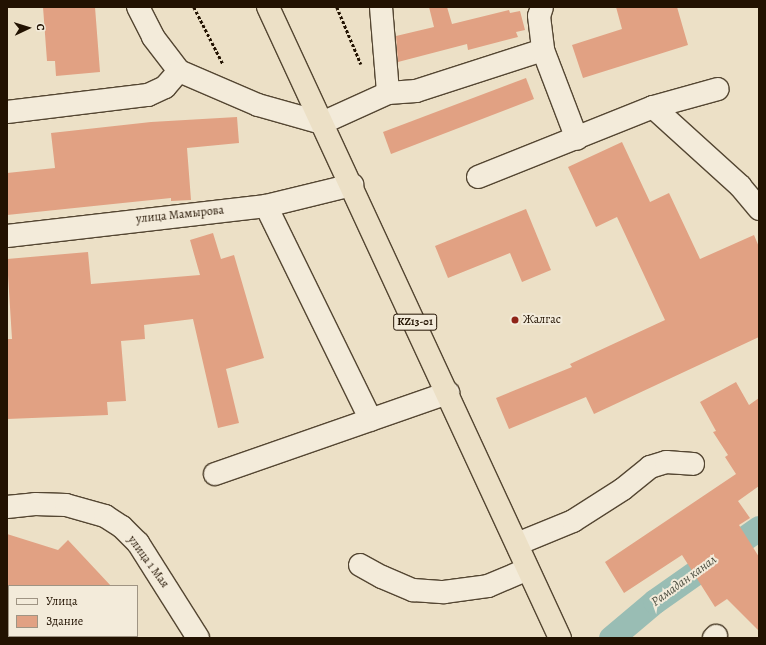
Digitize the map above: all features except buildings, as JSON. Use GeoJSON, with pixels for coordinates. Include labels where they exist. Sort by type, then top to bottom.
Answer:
{"type":"FeatureCollection","features":[{"type":"Feature","properties":{"kind":"highway","name":"KZ13-01"},"geometry":{"type":"LineString","coordinates":[[268,7],[352,185],[560,638]]}},
{"type":"Feature","properties":{"kind":"street"},"geometry":{"type":"LineString","coordinates":[[138,7],[153,38],[179,70],[238,98],[322,123],[382,95],[416,91],[543,50]]}},
{"type":"Feature","properties":{"kind":"street"},"geometry":{"type":"LineString","coordinates":[[381,7],[382,95]]}},
{"type":"Feature","properties":{"kind":"street"},"geometry":{"type":"LineString","coordinates":[[542,7],[538,16],[543,50],[577,139]]}},
{"type":"Feature","properties":{"kind":"street"},"geometry":{"type":"LineString","coordinates":[[7,112],[148,95],[165,87],[179,70]]}},
{"type":"Feature","properties":{"kind":"street"},"geometry":{"type":"LineString","coordinates":[[478,177],[577,139],[653,107],[718,89]]}},
{"type":"Feature","properties":{"kind":"street"},"geometry":{"type":"LineString","coordinates":[[653,107],[740,186],[759,210]]}},
{"type":"Feature","properties":{"kind":"street","name":"улица Мамырова"},"geometry":{"type":"LineString","coordinates":[[7,236],[266,206],[352,185]]}},
{"type":"Feature","properties":{"kind":"street"},"geometry":{"type":"LineString","coordinates":[[266,206],[371,420]]}},
{"type":"Feature","properties":{"kind":"street"},"geometry":{"type":"LineString","coordinates":[[215,474],[448,393]]}},
{"type":"Feature","properties":{"kind":"street"},"geometry":{"type":"LineString","coordinates":[[517,544],[573,521],[623,489],[650,467],[666,462],[693,464]]}},
{"type":"Feature","properties":{"kind":"street","name":"улица 1 Мая"},"geometry":{"type":"LineString","coordinates":[[7,507],[35,504],[66,505],[99,514],[122,527],[138,544],[198,638]]}},
{"type":"Feature","properties":{"kind":"street"},"geometry":{"type":"LineString","coordinates":[[360,565],[382,577],[413,590],[444,592],[488,586],[528,569]]}},
{"type":"Feature","properties":{"kind":"path"},"geometry":{"type":"LineString","coordinates":[[194,7],[238,98]]}},
{"type":"Feature","properties":{"kind":"path"},"geometry":{"type":"LineString","coordinates":[[338,7],[382,95]]}},
{"type":"Feature","properties":{"kind":"waterway","name":"Рамадан канал"},"geometry":{"type":"LineString","coordinates":[[611,638],[655,601],[759,528]]}},
{"type":"Feature","properties":{"kind":"place","name":"Жалгас"},"geometry":{"type":"Point","coordinates":[515,320]}}]}
